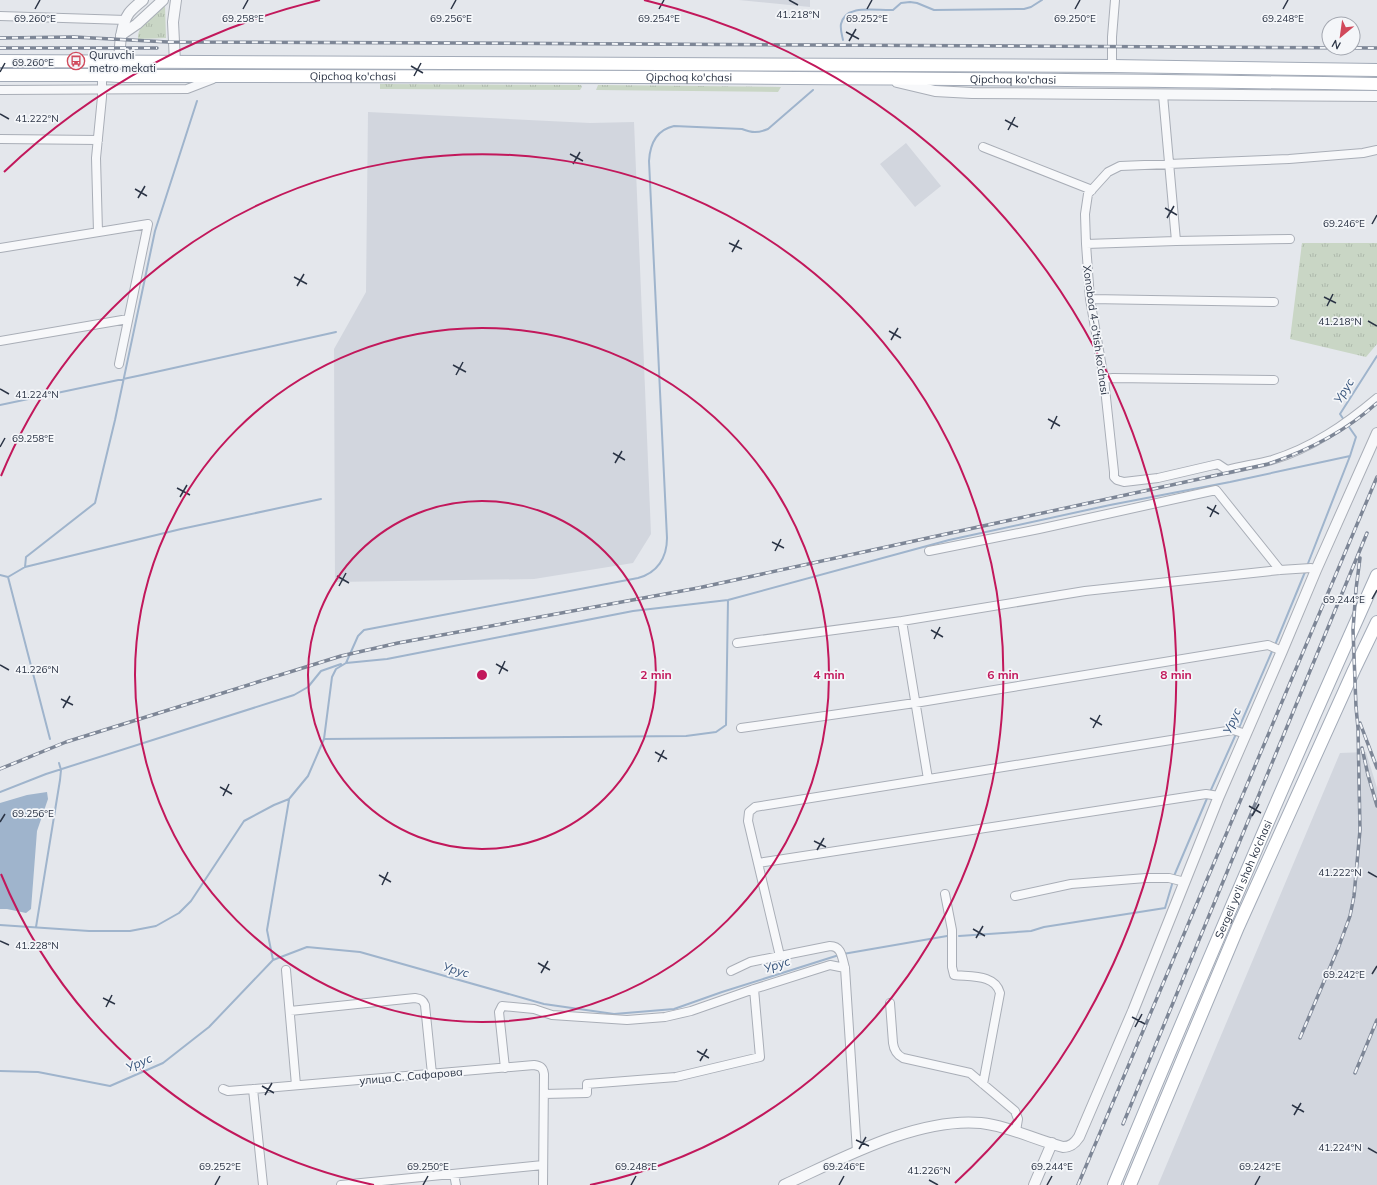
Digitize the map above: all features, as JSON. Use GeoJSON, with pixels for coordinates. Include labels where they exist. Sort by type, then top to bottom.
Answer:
{"type":"FeatureCollection","features":[{"type":"Feature","properties":{"kind":"main road","name":"Qipchoq ko'chasi"},"geometry":{"type":"LineString","coordinates":[[0,61],[1157,66],[1377,70]]}},
{"type":"Feature","properties":{"kind":"main road"},"geometry":{"type":"LineString","coordinates":[[119,62],[119,76]]}},
{"type":"Feature","properties":{"kind":"main road"},"geometry":{"type":"LineString","coordinates":[[175,62],[175,76]]}},
{"type":"Feature","properties":{"kind":"main road"},"geometry":{"type":"LineString","coordinates":[[788,64],[788,78]]}},
{"type":"Feature","properties":{"kind":"main road","name":"Qipchoq ko'chasi"},"geometry":{"type":"LineString","coordinates":[[0,74],[220,77],[590,76],[1156,80],[1377,84]]}},
{"type":"Feature","properties":{"kind":"main road","name":"Sergeli yo‘li shoh ko‘chasi"},"geometry":{"type":"LineString","coordinates":[[1114,1185],[1320,700],[1377,576]]}},
{"type":"Feature","properties":{"kind":"main road","name":"Sergeli yo‘li shoh ko‘chasi"},"geometry":{"type":"LineString","coordinates":[[1130,1185],[1238,927],[1377,622]]}},
{"type":"Feature","properties":{"kind":"street"},"geometry":{"type":"LineString","coordinates":[[119,62],[121,35],[128,14],[143,0]]}},
{"type":"Feature","properties":{"kind":"street"},"geometry":{"type":"LineString","coordinates":[[121,35],[137,24],[163,0]]}},
{"type":"Feature","properties":{"kind":"street"},"geometry":{"type":"LineString","coordinates":[[175,62],[173,22],[176,0]]}},
{"type":"Feature","properties":{"kind":"street"},"geometry":{"type":"LineString","coordinates":[[1112,66],[1112,37],[1115,0]]}},
{"type":"Feature","properties":{"kind":"street"},"geometry":{"type":"LineString","coordinates":[[0,16],[126,20]]}},
{"type":"Feature","properties":{"kind":"street"},"geometry":{"type":"LineString","coordinates":[[98,232],[96,158],[103,90],[102,75]]}},
{"type":"Feature","properties":{"kind":"street"},"geometry":{"type":"LineString","coordinates":[[0,90],[187,89],[220,77]]}},
{"type":"Feature","properties":{"kind":"street"},"geometry":{"type":"LineString","coordinates":[[873,78],[935,91],[966,93],[1377,96]]}},
{"type":"Feature","properties":{"kind":"street"},"geometry":{"type":"LineString","coordinates":[[1163,95],[1176,241]]}},
{"type":"Feature","properties":{"kind":"street"},"geometry":{"type":"LineString","coordinates":[[0,139],[98,140]]}},
{"type":"Feature","properties":{"kind":"street"},"geometry":{"type":"LineString","coordinates":[[983,147],[1092,190]]}},
{"type":"Feature","properties":{"kind":"street","name":"Xonobod 4-o'tish ko'chasi"},"geometry":{"type":"LineString","coordinates":[[1377,150],[1363,153],[1290,159],[1120,166],[1108,172],[1088,194],[1085,214],[1090,299],[1104,379],[1114,477],[1117,480],[1124,482],[1158,478],[1218,464],[1227,470],[1272,460],[1299,449],[1336,430],[1377,398]]}},
{"type":"Feature","properties":{"kind":"street"},"geometry":{"type":"LineString","coordinates":[[0,248],[148,224],[119,364]]}},
{"type":"Feature","properties":{"kind":"street"},"geometry":{"type":"LineString","coordinates":[[1086,244],[1290,239]]}},
{"type":"Feature","properties":{"kind":"street"},"geometry":{"type":"LineString","coordinates":[[1090,299],[1274,302]]}},
{"type":"Feature","properties":{"kind":"street"},"geometry":{"type":"LineString","coordinates":[[0,341],[128,320]]}},
{"type":"Feature","properties":{"kind":"street"},"geometry":{"type":"LineString","coordinates":[[1104,379],[1274,380]]}},
{"type":"Feature","properties":{"kind":"street"},"geometry":{"type":"LineString","coordinates":[[784,1185],[857,1152],[908,1132],[935,1126],[963,1122],[982,1123],[1016,1131],[1067,1147],[1075,1143],[1079,1137],[1134,1011],[1213,794],[1246,734],[1282,651],[1309,569],[1377,433]]}},
{"type":"Feature","properties":{"kind":"street"},"geometry":{"type":"LineString","coordinates":[[929,551],[1039,529],[1216,490],[1280,570]]}},
{"type":"Feature","properties":{"kind":"street"},"geometry":{"type":"LineString","coordinates":[[737,643],[902,621],[1085,591],[1280,570],[1309,569]]}},
{"type":"Feature","properties":{"kind":"street"},"geometry":{"type":"LineString","coordinates":[[902,621],[928,779]]}},
{"type":"Feature","properties":{"kind":"street"},"geometry":{"type":"LineString","coordinates":[[741,728],[915,703],[1268,645],[1282,651]]}},
{"type":"Feature","properties":{"kind":"street"},"geometry":{"type":"LineString","coordinates":[[780,956],[748,821],[750,812],[756,807],[1233,730],[1246,734]]}},
{"type":"Feature","properties":{"kind":"street"},"geometry":{"type":"LineString","coordinates":[[758,863],[1213,794]]}},
{"type":"Feature","properties":{"kind":"street"},"geometry":{"type":"LineString","coordinates":[[1015,896],[1071,884],[1146,878],[1169,878],[1182,881]]}},
{"type":"Feature","properties":{"kind":"street"},"geometry":{"type":"LineString","coordinates":[[945,894],[952,930],[952,967],[954,975],[990,980],[998,988],[1000,994],[984,1084]]}},
{"type":"Feature","properties":{"kind":"street"},"geometry":{"type":"LineString","coordinates":[[731,972],[750,962],[836,946],[841,954],[845,968],[857,1152]]}},
{"type":"Feature","properties":{"kind":"street"},"geometry":{"type":"LineString","coordinates":[[505,1068],[499,1012],[502,1006],[534,1009],[552,1015],[627,1020],[665,1017],[690,1011],[830,965],[845,968]]}},
{"type":"Feature","properties":{"kind":"street"},"geometry":{"type":"LineString","coordinates":[[286,970],[296,1085]]}},
{"type":"Feature","properties":{"kind":"street"},"geometry":{"type":"LineString","coordinates":[[544,1094],[587,1093],[587,1084],[676,1077],[760,1057],[754,989]]}},
{"type":"Feature","properties":{"kind":"street"},"geometry":{"type":"LineString","coordinates":[[290,1011],[421,998],[425,1005],[432,1074]]}},
{"type":"Feature","properties":{"kind":"street"},"geometry":{"type":"LineString","coordinates":[[890,1003],[893,1043],[899,1056],[933,1066],[970,1073],[1015,1111],[1018,1119],[1016,1131]]}},
{"type":"Feature","properties":{"kind":"street","name":"улица С. Сафарова"},"geometry":{"type":"LineString","coordinates":[[223,1089],[228,1091],[534,1065],[540,1066],[543,1069],[544,1074],[543,1185]]}},
{"type":"Feature","properties":{"kind":"street"},"geometry":{"type":"LineString","coordinates":[[253,1089],[263,1185]]}},
{"type":"Feature","properties":{"kind":"street"},"geometry":{"type":"LineString","coordinates":[[1034,1185],[1052,1143]]}},
{"type":"Feature","properties":{"kind":"street"},"geometry":{"type":"LineString","coordinates":[[341,1185],[367,1184],[544,1165]]}},
{"type":"Feature","properties":{"kind":"street"},"geometry":{"type":"LineString","coordinates":[[454,1174],[456,1185]]}},
{"type":"Feature","properties":{"kind":"shaded area"},"geometry":{"type":"Polygon","coordinates":[[[739,0],[810,0],[810,7],[739,0]]]}},
{"type":"Feature","properties":{"kind":"shaded area"},"geometry":{"type":"Polygon","coordinates":[[[368,112],[590,123],[634,122],[651,534],[633,563],[534,579],[335,582],[334,349],[366,292],[368,112]]]}},
{"type":"Feature","properties":{"kind":"shaded area"},"geometry":{"type":"Polygon","coordinates":[[[906,143],[941,186],[915,207],[880,164],[906,143]]]}},
{"type":"Feature","properties":{"kind":"shaded area"},"geometry":{"type":"Polygon","coordinates":[[[1366,752],[1377,788],[1377,1185],[1158,1185],[1340,753],[1366,752]]]}},
{"type":"Feature","properties":{"kind":"green space"},"geometry":{"type":"Polygon","coordinates":[[[165,5],[166,38],[138,39],[138,34],[143,24],[165,5]]]}},
{"type":"Feature","properties":{"kind":"green space"},"geometry":{"type":"Polygon","coordinates":[[[380,84],[581,85],[582,87],[580,90],[380,89],[380,84]]]}},
{"type":"Feature","properties":{"kind":"green space"},"geometry":{"type":"Polygon","coordinates":[[[598,85],[781,87],[778,92],[596,90],[598,85]]]}},
{"type":"Feature","properties":{"kind":"green space"},"geometry":{"type":"Polygon","coordinates":[[[1302,243],[1377,243],[1377,344],[1366,357],[1290,339],[1302,243]]]}},
{"type":"Feature","properties":{"kind":"water"},"geometry":{"type":"Polygon","coordinates":[[[47,792],[48,799],[37,831],[31,909],[26,913],[0,909],[0,803],[27,795],[47,792]]]}},
{"type":"Feature","properties":{"kind":"waterway"},"geometry":{"type":"LineString","coordinates":[[843,40],[841,24],[844,17],[855,11],[871,9],[893,10],[901,3],[910,2],[917,3],[934,10],[1024,9],[1031,7],[1042,0]]}},
{"type":"Feature","properties":{"kind":"waterway"},"geometry":{"type":"LineString","coordinates":[[0,925],[89,931],[130,931],[156,926],[179,913],[191,901],[244,821],[289,799],[308,776],[324,739],[332,677],[336,669],[346,663],[358,636],[364,630],[638,578],[645,576],[660,564],[667,545],[667,538],[649,161],[651,149],[658,134],[674,126],[742,129],[755,132],[768,129],[813,90]]}},
{"type":"Feature","properties":{"kind":"waterway"},"geometry":{"type":"LineString","coordinates":[[25,567],[26,557],[95,503],[115,420],[155,231],[197,101]]}},
{"type":"Feature","properties":{"kind":"waterway"},"geometry":{"type":"LineString","coordinates":[[0,405],[336,332]]}},
{"type":"Feature","properties":{"kind":"waterway","name":"Урус"},"geometry":{"type":"LineString","coordinates":[[1344,420],[1340,414],[1377,356]]}},
{"type":"Feature","properties":{"kind":"waterway","name":"Урус"},"geometry":{"type":"LineString","coordinates":[[1307,566],[1356,437],[1347,424]]}},
{"type":"Feature","properties":{"kind":"waterway"},"geometry":{"type":"LineString","coordinates":[[346,663],[387,659],[633,611],[728,600],[949,540],[1110,505],[1230,482],[1350,456]]}},
{"type":"Feature","properties":{"kind":"waterway"},"geometry":{"type":"LineString","coordinates":[[0,575],[8,577],[25,567],[181,529],[321,499]]}},
{"type":"Feature","properties":{"kind":"waterway","name":"Урус"},"geometry":{"type":"LineString","coordinates":[[1275,645],[1305,572]]}},
{"type":"Feature","properties":{"kind":"waterway"},"geometry":{"type":"LineString","coordinates":[[8,577],[50,739]]}},
{"type":"Feature","properties":{"kind":"waterway"},"geometry":{"type":"LineString","coordinates":[[324,739],[686,736],[716,732],[726,725],[728,600]]}},
{"type":"Feature","properties":{"kind":"waterway","name":"Урус"},"geometry":{"type":"LineString","coordinates":[[1238,730],[1273,649]]}},
{"type":"Feature","properties":{"kind":"waterway"},"geometry":{"type":"LineString","coordinates":[[0,792],[46,774],[294,695],[308,687],[321,671],[341,664]]}},
{"type":"Feature","properties":{"kind":"waterway","name":"Урус"},"geometry":{"type":"LineString","coordinates":[[1210,792],[1236,734]]}},
{"type":"Feature","properties":{"kind":"waterway"},"geometry":{"type":"LineString","coordinates":[[36,927],[60,780],[61,770],[59,763]]}},
{"type":"Feature","properties":{"kind":"waterway","name":"Урус"},"geometry":{"type":"LineString","coordinates":[[1174,876],[1208,796]]}},
{"type":"Feature","properties":{"kind":"waterway"},"geometry":{"type":"LineString","coordinates":[[273,960],[267,930],[289,800]]}},
{"type":"Feature","properties":{"kind":"waterway","name":"Урус"},"geometry":{"type":"LineString","coordinates":[[959,936],[1031,931],[1044,927],[1165,908],[1173,881]]}},
{"type":"Feature","properties":{"kind":"waterway","name":"Урус"},"geometry":{"type":"LineString","coordinates":[[843,954],[947,936]]}},
{"type":"Feature","properties":{"kind":"waterway","name":"Урус"},"geometry":{"type":"LineString","coordinates":[[0,1071],[38,1072],[110,1086],[163,1063],[209,1027],[273,960],[307,947],[360,952],[544,1004],[614,1014],[674,1009],[722,992],[839,955]]}},
{"type":"Feature","properties":{"kind":"railway"},"geometry":{"type":"LineString","coordinates":[[0,38],[74,37],[168,42],[1377,48]]}},
{"type":"Feature","properties":{"kind":"railway"},"geometry":{"type":"LineString","coordinates":[[0,48],[157,48]]}},
{"type":"Feature","properties":{"kind":"railway"},"geometry":{"type":"LineString","coordinates":[[0,769],[66,742],[341,656],[398,643],[698,588],[1268,464],[1297,453],[1326,439],[1352,423],[1377,403]]}},
{"type":"Feature","properties":{"kind":"railway"},"geometry":{"type":"LineString","coordinates":[[1078,1185],[1377,477]]}},
{"type":"Feature","properties":{"kind":"railway"},"geometry":{"type":"LineString","coordinates":[[1123,1124],[1367,533]]}},
{"type":"Feature","properties":{"kind":"railway"},"geometry":{"type":"LineString","coordinates":[[1300,1038],[1339,946],[1350,916],[1354,896],[1360,830],[1358,728],[1353,630],[1360,558]]}},
{"type":"Feature","properties":{"kind":"railway"},"geometry":{"type":"LineString","coordinates":[[1360,723],[1377,768]]}},
{"type":"Feature","properties":{"kind":"railway"},"geometry":{"type":"LineString","coordinates":[[1362,748],[1377,806]]}},
{"type":"Feature","properties":{"kind":"railway"},"geometry":{"type":"LineString","coordinates":[[1355,1073],[1377,1020]]}},
{"type":"Feature","properties":{"kind":"place","name":"Quruvchi metro mekati"},"geometry":{"type":"Point","coordinates":[76,61]}}]}
